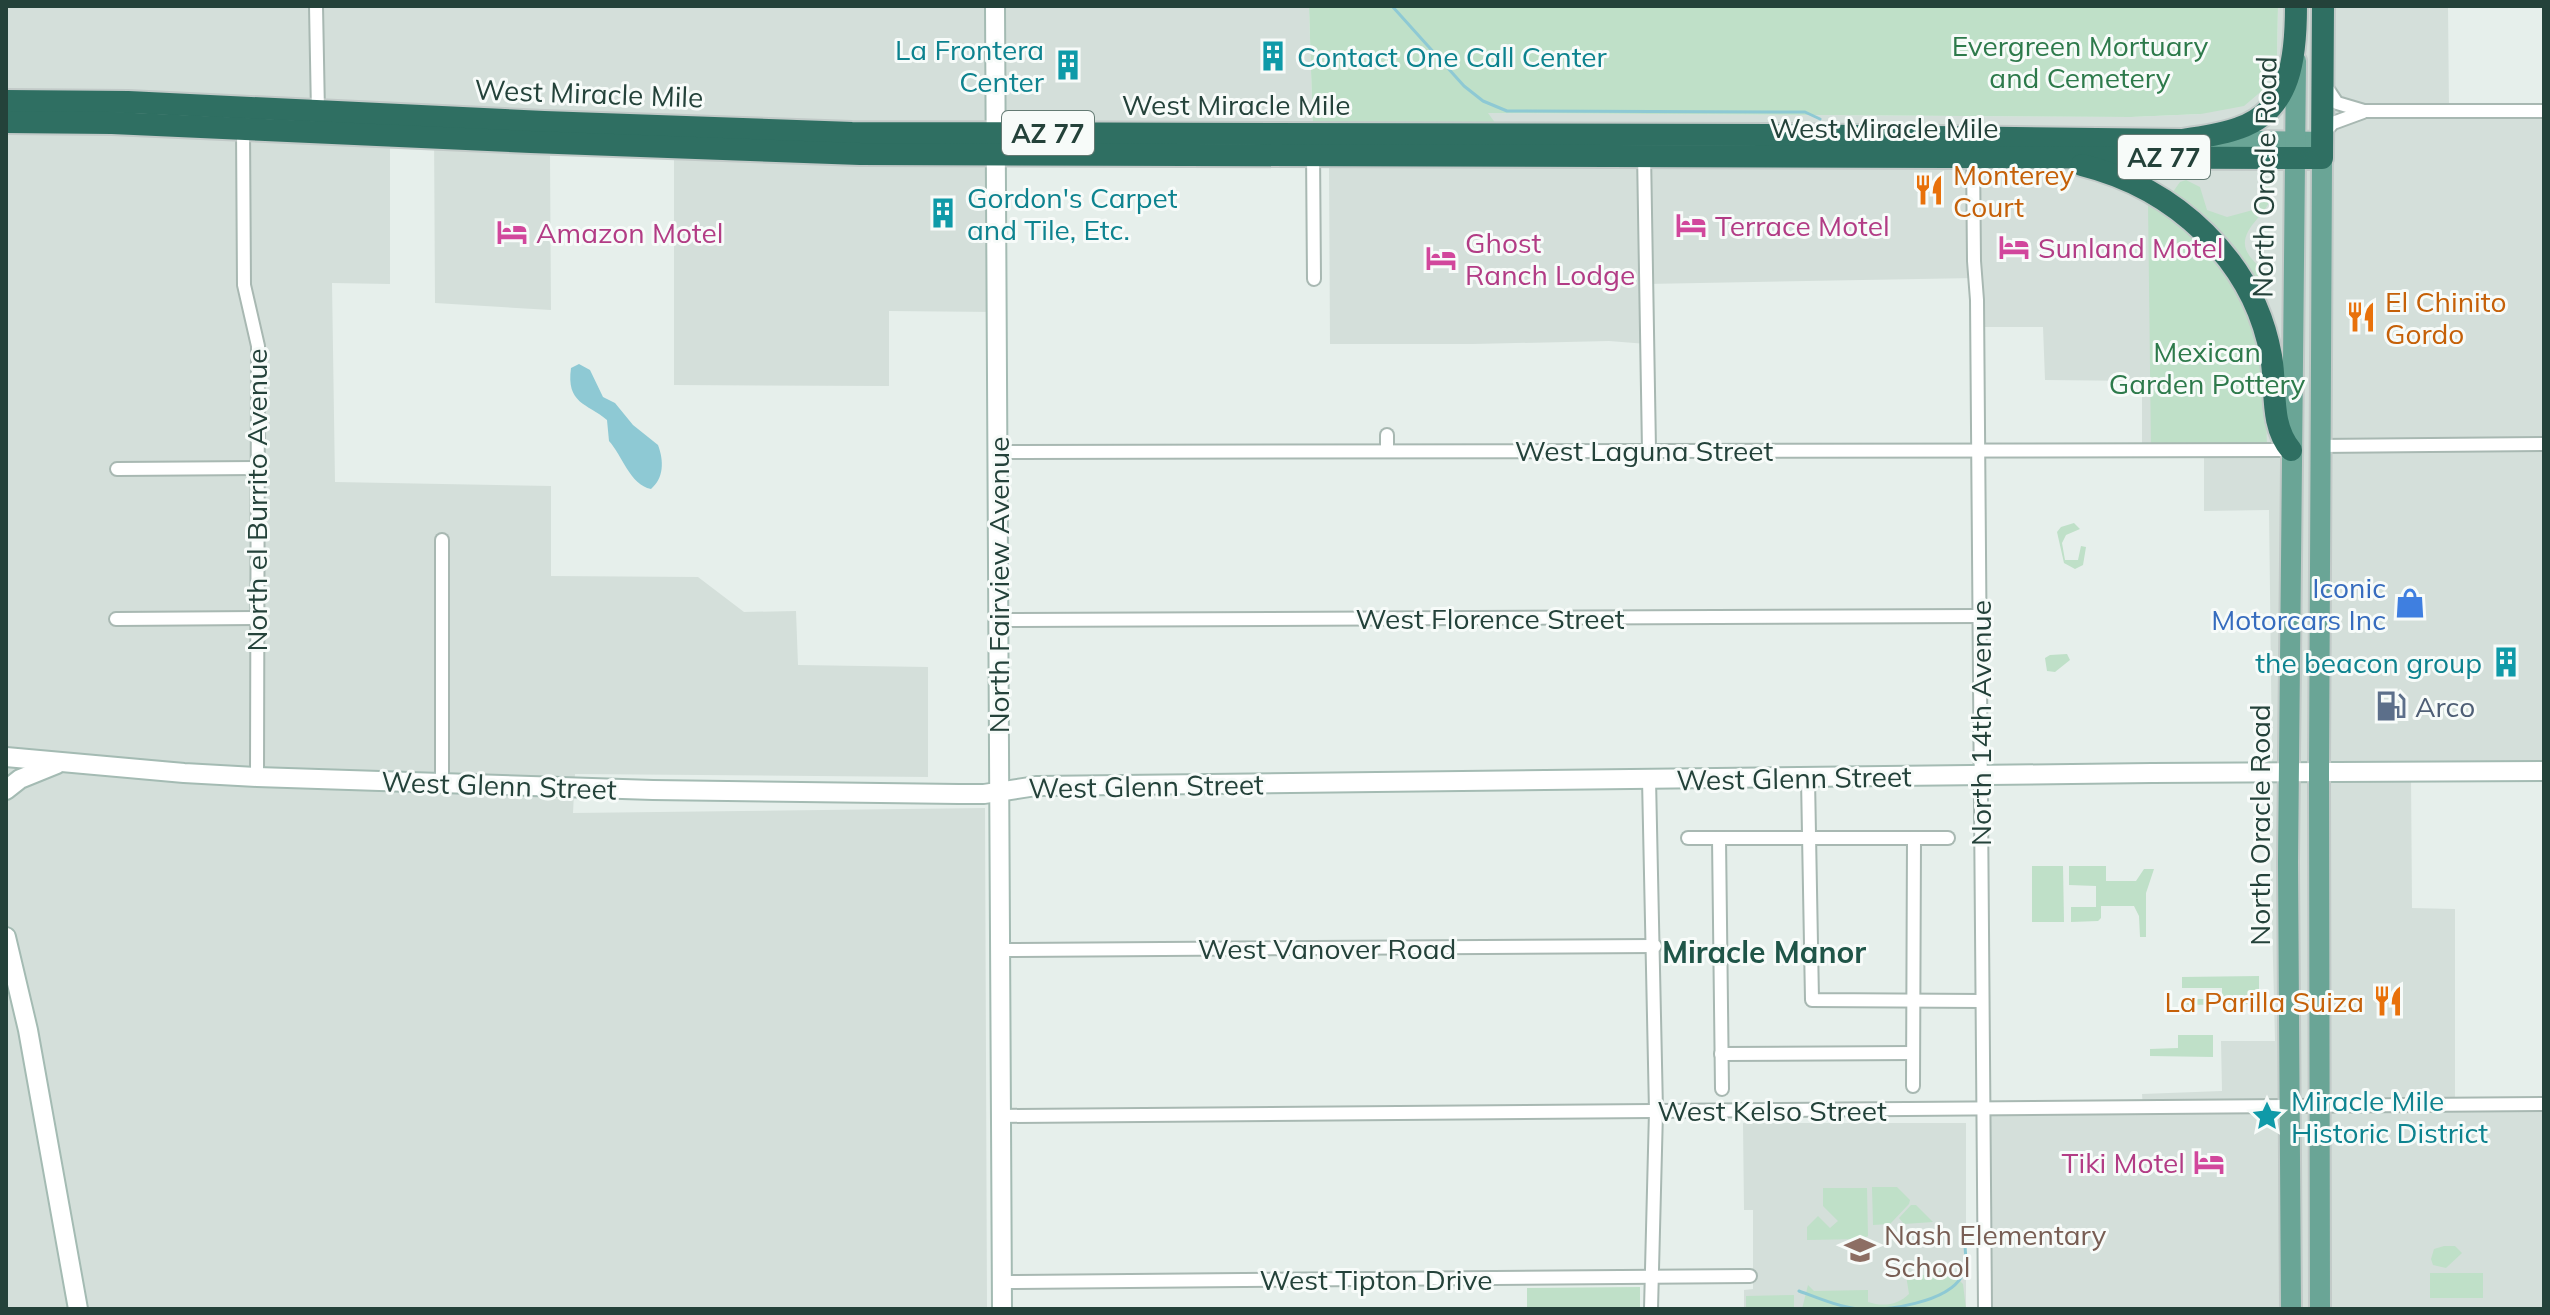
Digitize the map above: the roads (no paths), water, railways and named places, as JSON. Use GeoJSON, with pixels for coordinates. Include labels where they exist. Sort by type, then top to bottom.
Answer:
{"type":"FeatureCollection","features":[{"type":"Feature","properties":{"kind":"highway","name":"North Oracle Road"},"geometry":{"type":"LineString","coordinates":[[2296,6],[2296,37]]}},
{"type":"Feature","properties":{"kind":"highway","name":"North Oracle Road"},"geometry":{"type":"LineString","coordinates":[[2322,145],[2323,6]]}},
{"type":"Feature","properties":{"kind":"highway","name":"AZ 77"},"geometry":{"type":"LineString","coordinates":[[2182,140],[2239,128],[2262,117],[2280,98],[2286,85],[2296,37]]}},
{"type":"Feature","properties":{"kind":"highway","name":"West Miracle Mile"},"geometry":{"type":"LineString","coordinates":[[6,101],[98,101],[531,142],[838,153],[994,144],[1973,147],[2182,140]]}},
{"type":"Feature","properties":{"kind":"highway","name":"West Miracle Mile"},"geometry":{"type":"LineString","coordinates":[[6,122],[99,122],[243,129],[318,122],[664,126],[994,144]]}},
{"type":"Feature","properties":{"kind":"highway"},"geometry":{"type":"LineString","coordinates":[[531,142],[543,135],[646,138],[659,134],[664,126]]}},
{"type":"Feature","properties":{"kind":"highway","name":"West Miracle Mile"},"geometry":{"type":"LineString","coordinates":[[1973,147],[2033,157],[2295,149],[2322,145]]}},
{"type":"Feature","properties":{"kind":"highway"},"geometry":{"type":"LineString","coordinates":[[2033,157],[2102,170],[2133,183],[2174,206],[2220,249],[2243,281],[2262,321],[2273,368],[2277,427],[2291,450]]}},
{"type":"Feature","properties":{"kind":"main road","name":"North Oracle Road"},"geometry":{"type":"LineString","coordinates":[[2291,1309],[2289,774],[2296,37]]}},
{"type":"Feature","properties":{"kind":"main road","name":"West Miracle Mile"},"geometry":{"type":"LineString","coordinates":[[2182,140],[2295,149]]}},
{"type":"Feature","properties":{"kind":"main road","name":"North Oracle Road"},"geometry":{"type":"LineString","coordinates":[[2320,1309],[2319,446],[2322,145]]}},
{"type":"Feature","properties":{"kind":"street"},"geometry":{"type":"LineString","coordinates":[[316,6],[318,122]]}},
{"type":"Feature","properties":{"kind":"street","name":"North Fairview Avenue"},"geometry":{"type":"LineString","coordinates":[[995,6],[1002,1309]]}},
{"type":"Feature","properties":{"kind":"street"},"geometry":{"type":"LineString","coordinates":[[2322,77],[2337,103],[2364,111],[2544,111]]}},
{"type":"Feature","properties":{"kind":"street"},"geometry":{"type":"LineString","coordinates":[[2322,145],[2333,123],[2364,111]]}},
{"type":"Feature","properties":{"kind":"street","name":"North el Burrito Avenue"},"geometry":{"type":"LineString","coordinates":[[243,129],[244,285],[258,346],[257,777]]}},
{"type":"Feature","properties":{"kind":"street"},"geometry":{"type":"LineString","coordinates":[[1313,145],[1314,279]]}},
{"type":"Feature","properties":{"kind":"street"},"geometry":{"type":"LineString","coordinates":[[1644,146],[1649,450]]}},
{"type":"Feature","properties":{"kind":"street","name":"North 14th Avenue"},"geometry":{"type":"LineString","coordinates":[[1973,147],[1979,449],[1985,1309]]}},
{"type":"Feature","properties":{"kind":"street"},"geometry":{"type":"LineString","coordinates":[[1387,435],[1387,451]]}},
{"type":"Feature","properties":{"kind":"street"},"geometry":{"type":"LineString","coordinates":[[1500,436],[1500,451]]}},
{"type":"Feature","properties":{"kind":"street"},"geometry":{"type":"LineString","coordinates":[[2319,446],[2544,444]]}},
{"type":"Feature","properties":{"kind":"street","name":"West Laguna Street"},"geometry":{"type":"LineString","coordinates":[[998,452],[2291,450]]}},
{"type":"Feature","properties":{"kind":"street"},"geometry":{"type":"LineString","coordinates":[[117,469],[258,468]]}},
{"type":"Feature","properties":{"kind":"street"},"geometry":{"type":"LineString","coordinates":[[442,540],[442,783]]}},
{"type":"Feature","properties":{"kind":"street","name":"West Florence Street"},"geometry":{"type":"LineString","coordinates":[[999,620],[1980,616]]}},
{"type":"Feature","properties":{"kind":"street"},"geometry":{"type":"LineString","coordinates":[[116,619],[256,618]]}},
{"type":"Feature","properties":{"kind":"street","name":"West Glenn Street"},"geometry":{"type":"LineString","coordinates":[[6,757],[257,777],[667,790],[984,794],[1036,786],[2544,771]]}},
{"type":"Feature","properties":{"kind":"street"},"geometry":{"type":"LineString","coordinates":[[6,790],[29,774],[64,762]]}},
{"type":"Feature","properties":{"kind":"street"},"geometry":{"type":"LineString","coordinates":[[1649,779],[1655,946],[1656,1111],[1651,1309]]}},
{"type":"Feature","properties":{"kind":"street"},"geometry":{"type":"LineString","coordinates":[[1808,779],[1812,1000],[1982,1001]]}},
{"type":"Feature","properties":{"kind":"street"},"geometry":{"type":"LineString","coordinates":[[1688,838],[1948,838]]}},
{"type":"Feature","properties":{"kind":"street"},"geometry":{"type":"LineString","coordinates":[[1719,838],[1722,1089]]}},
{"type":"Feature","properties":{"kind":"street"},"geometry":{"type":"LineString","coordinates":[[1913,1086],[1914,838]]}},
{"type":"Feature","properties":{"kind":"street"},"geometry":{"type":"LineString","coordinates":[[6,937],[28,1030],[78,1309]]}},
{"type":"Feature","properties":{"kind":"street","name":"West Vanover Road"},"geometry":{"type":"LineString","coordinates":[[1000,950],[1655,946]]}},
{"type":"Feature","properties":{"kind":"street"},"geometry":{"type":"LineString","coordinates":[[1721,1054],[1913,1053]]}},
{"type":"Feature","properties":{"kind":"street","name":"West Kelso Street"},"geometry":{"type":"LineString","coordinates":[[1000,1116],[2544,1104]]}},
{"type":"Feature","properties":{"kind":"street","name":"West Tipton Drive"},"geometry":{"type":"LineString","coordinates":[[1003,1282],[1750,1276]]}},
{"type":"Feature","properties":{"kind":"water"},"geometry":{"type":"Polygon","coordinates":[[[579,364],[590,370],[603,397],[615,403],[633,425],[658,445],[662,469],[651,489],[637,482],[609,441],[607,420],[575,396],[570,380],[571,368],[579,364]]]}},
{"type":"Feature","properties":{"kind":"waterway"},"geometry":{"type":"LineString","coordinates":[[1392,6],[1464,86],[1483,101],[1507,111],[1805,112],[1820,119]]}},
{"type":"Feature","properties":{"kind":"waterway"},"geometry":{"type":"LineString","coordinates":[[1799,1291],[1859,1309],[1900,1307],[1930,1299],[1943,1293],[1962,1276],[1966,1259],[1963,1227]]}},
{"type":"Feature","properties":{"kind":"place","name":"Contact One Call Center"},"geometry":{"type":"Point","coordinates":[1273,56]}},
{"type":"Feature","properties":{"kind":"place","name":"La Frontera Center"},"geometry":{"type":"Point","coordinates":[1068,65]}},
{"type":"Feature","properties":{"kind":"place","name":"Monterey Court"},"geometry":{"type":"Point","coordinates":[1929,190]}},
{"type":"Feature","properties":{"kind":"place","name":"Gordon's Carpet and Tile, Etc."},"geometry":{"type":"Point","coordinates":[943,213]}},
{"type":"Feature","properties":{"kind":"place","name":"Terrace Motel"},"geometry":{"type":"Point","coordinates":[1691,225]}},
{"type":"Feature","properties":{"kind":"place","name":"Amazon Motel"},"geometry":{"type":"Point","coordinates":[512,232]}},
{"type":"Feature","properties":{"kind":"place","name":"Sunland Motel"},"geometry":{"type":"Point","coordinates":[2014,247]}},
{"type":"Feature","properties":{"kind":"place","name":"Ghost Ranch Lodge"},"geometry":{"type":"Point","coordinates":[1441,258]}},
{"type":"Feature","properties":{"kind":"place","name":"El Chinito Gordo"},"geometry":{"type":"Point","coordinates":[2361,317]}},
{"type":"Feature","properties":{"kind":"place","name":"Iconic Motorcars Inc"},"geometry":{"type":"Point","coordinates":[2410,603]}},
{"type":"Feature","properties":{"kind":"place","name":"the beacon group"},"geometry":{"type":"Point","coordinates":[2506,662]}},
{"type":"Feature","properties":{"kind":"place","name":"Arco"},"geometry":{"type":"Point","coordinates":[2391,706]}},
{"type":"Feature","properties":{"kind":"place","name":"La Parilla Suiza"},"geometry":{"type":"Point","coordinates":[2388,1001]}},
{"type":"Feature","properties":{"kind":"place","name":"Miracle Mile Historic District"},"geometry":{"type":"Point","coordinates":[2267,1116]}},
{"type":"Feature","properties":{"kind":"place","name":"Tiki Motel"},"geometry":{"type":"Point","coordinates":[2209,1162]}},
{"type":"Feature","properties":{"kind":"place","name":"Nash Elementary School"},"geometry":{"type":"Point","coordinates":[1860,1250]}},
{"type":"Feature","properties":{"kind":"district","name":"Miracle Manor"},"geometry":{"type":"Point","coordinates":[1764,952]}},
{"type":"Feature","properties":{"kind":"park label","name":"Evergreen Mortuary and Cemetery"},"geometry":{"type":"Point","coordinates":[2080,61]}},
{"type":"Feature","properties":{"kind":"park label","name":"Mexican Garden Pottery"},"geometry":{"type":"Point","coordinates":[2207,367]}}]}
